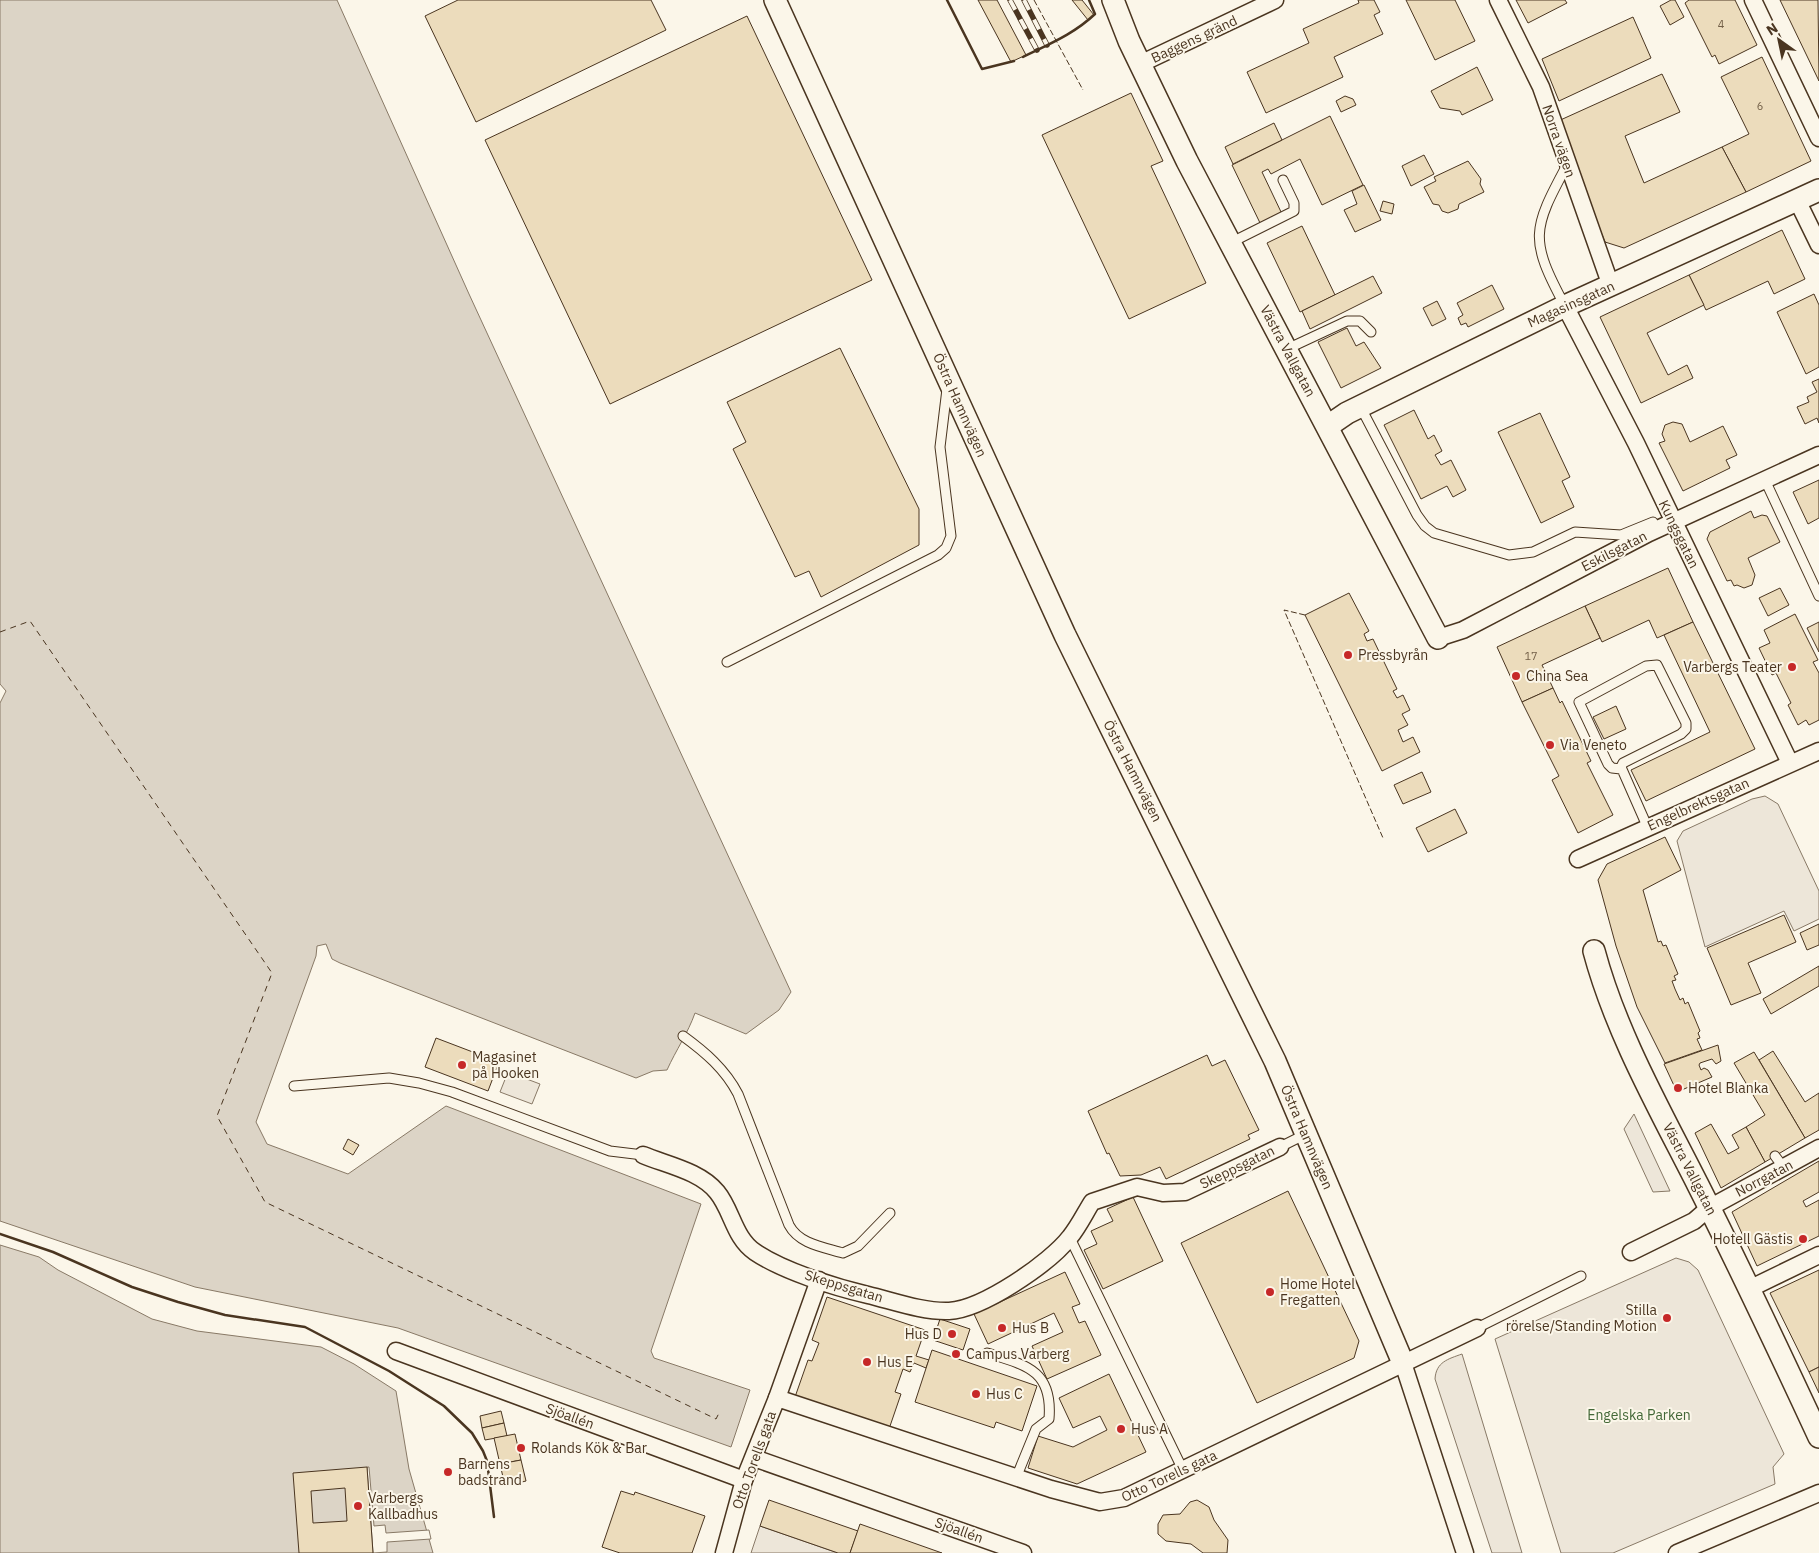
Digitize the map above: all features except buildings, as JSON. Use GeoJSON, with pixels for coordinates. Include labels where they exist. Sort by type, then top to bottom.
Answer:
{"type":"FeatureCollection","features":[{"type":"Feature","properties":{"kind":"street","name":"Östra Hamnvägen"},"geometry":{"type":"LineString","coordinates":[[775,0],[1065,636],[1275,1060],[1392,1331],[1465,1553]]}},
{"type":"Feature","properties":{"kind":"street","name":"Västra Vallgatan"},"geometry":{"type":"LineString","coordinates":[[1113,0],[1140,64],[1187,161],[1438,638]]}},
{"type":"Feature","properties":{"kind":"street","name":"Baggens gränd"},"geometry":{"type":"LineString","coordinates":[[1140,64],[1251,5],[1275,0]]}},
{"type":"Feature","properties":{"kind":"street","name":"Norra vägen"},"geometry":{"type":"LineString","coordinates":[[1498,0],[1541,88],[1611,286]]}},
{"type":"Feature","properties":{"kind":"street"},"geometry":{"type":"LineString","coordinates":[[1753,0],[1819,138]]}},
{"type":"Feature","properties":{"kind":"street","name":"Magasinsgatan"},"geometry":{"type":"LineString","coordinates":[[1328,426],[1360,406],[1565,306],[1819,190]]}},
{"type":"Feature","properties":{"kind":"street"},"geometry":{"type":"LineString","coordinates":[[1797,200],[1819,245]]}},
{"type":"Feature","properties":{"kind":"street","name":"Kungsgatan"},"geometry":{"type":"LineString","coordinates":[[1565,306],[1636,443],[1790,764]]}},
{"type":"Feature","properties":{"kind":"street","name":"Eskilsgatan"},"geometry":{"type":"LineString","coordinates":[[1438,638],[1463,630],[1671,518],[1765,480],[1819,455]]}},
{"type":"Feature","properties":{"kind":"street","name":"Engelbrektsgatan"},"geometry":{"type":"LineString","coordinates":[[1578,858],[1819,751]]}},
{"type":"Feature","properties":{"kind":"street","name":"Västra Vallgatan"},"geometry":{"type":"LineString","coordinates":[[1594,951],[1601,977],[1630,1047],[1749,1289],[1819,1437]]}},
{"type":"Feature","properties":{"kind":"street","name":"Skeppsgatan"},"geometry":{"type":"LineString","coordinates":[[643,1155],[694,1175],[709,1183],[724,1202],[746,1245],[768,1260],[854,1292],[924,1308],[950,1311],[980,1302],[1036,1270],[1070,1238],[1092,1202],[1137,1187],[1164,1193],[1185,1192],[1280,1147]]}},
{"type":"Feature","properties":{"kind":"street","name":"Norrgatan"},"geometry":{"type":"LineString","coordinates":[[1709,1208],[1780,1162],[1819,1148]]}},
{"type":"Feature","properties":{"kind":"street"},"geometry":{"type":"LineString","coordinates":[[1631,1252],[1694,1221],[1709,1208]]}},
{"type":"Feature","properties":{"kind":"street"},"geometry":{"type":"LineString","coordinates":[[1749,1289],[1819,1255]]}},
{"type":"Feature","properties":{"kind":"street"},"geometry":{"type":"LineString","coordinates":[[777,1398],[819,1280]]}},
{"type":"Feature","properties":{"kind":"street","name":"Otto Torells gata"},"geometry":{"type":"LineString","coordinates":[[724,1553],[744,1480],[777,1398],[1016,1478],[1100,1502],[1124,1498],[1477,1328]]}},
{"type":"Feature","properties":{"kind":"street","name":"Sjöallén"},"geometry":{"type":"LineString","coordinates":[[396,1351],[744,1480]]}},
{"type":"Feature","properties":{"kind":"street","name":"Sjöallén"},"geometry":{"type":"LineString","coordinates":[[754,1458],[1023,1553]]}},
{"type":"Feature","properties":{"kind":"street"},"geometry":{"type":"LineString","coordinates":[[1677,1553],[1819,1493]]}},
{"type":"Feature","properties":{"kind":"lane"},"geometry":{"type":"LineString","coordinates":[[1565,306],[1542,262],[1538,240],[1546,204],[1567,165]]}},
{"type":"Feature","properties":{"kind":"lane"},"geometry":{"type":"LineString","coordinates":[[1230,242],[1294,211],[1294,203],[1283,180]]}},
{"type":"Feature","properties":{"kind":"lane"},"geometry":{"type":"LineString","coordinates":[[1287,348],[1347,321],[1360,321],[1371,332]]}},
{"type":"Feature","properties":{"kind":"lane"},"geometry":{"type":"LineString","coordinates":[[727,662],[930,559],[946,548],[951,536],[940,447],[948,381]]}},
{"type":"Feature","properties":{"kind":"lane"},"geometry":{"type":"LineString","coordinates":[[1360,406],[1417,515],[1425,526],[1434,533],[1509,555],[1518,555],[1533,552],[1575,532],[1621,534],[1671,518]]}},
{"type":"Feature","properties":{"kind":"lane"},"geometry":{"type":"LineString","coordinates":[[1765,480],[1819,596]]}},
{"type":"Feature","properties":{"kind":"lane"},"geometry":{"type":"LineString","coordinates":[[1621,769],[1612,768],[1608,764],[1579,702],[1646,666],[1656,664],[1686,723],[1686,729],[1682,734],[1623,763],[1621,769],[1648,826]]}},
{"type":"Feature","properties":{"kind":"lane"},"geometry":{"type":"LineString","coordinates":[[683,1036],[716,1063],[730,1079],[792,1232],[805,1241],[843,1253],[858,1246],[874,1232],[890,1213]]}},
{"type":"Feature","properties":{"kind":"lane"},"geometry":{"type":"LineString","coordinates":[[294,1086],[389,1078],[419,1083],[452,1092],[610,1151],[643,1155]]}},
{"type":"Feature","properties":{"kind":"lane","name":"Skeppsgatan"},"geometry":{"type":"LineString","coordinates":[[1280,1147],[1306,1134]]}},
{"type":"Feature","properties":{"kind":"lane"},"geometry":{"type":"LineString","coordinates":[[1070,1238],[1183,1470]]}},
{"type":"Feature","properties":{"kind":"lane","name":"Otto Torells gata"},"geometry":{"type":"LineString","coordinates":[[1477,1328],[1582,1276]]}},
{"type":"Feature","properties":{"kind":"lane"},"geometry":{"type":"LineString","coordinates":[[987,1353],[1028,1365],[1044,1384],[1050,1403],[1049,1419],[1036,1429],[1016,1478]]}},
{"type":"Feature","properties":{"kind":"green space"},"geometry":{"type":"Polygon","coordinates":[[[1765,796],[1778,804],[1819,891],[1819,919],[1794,931],[1784,911],[1705,947],[1677,841],[1683,831],[1752,799],[1765,796]]]}},
{"type":"Feature","properties":{"kind":"green space"},"geometry":{"type":"Polygon","coordinates":[[[508,1072],[540,1084],[532,1104],[500,1092],[508,1072]]]}},
{"type":"Feature","properties":{"kind":"green space"},"geometry":{"type":"Polygon","coordinates":[[[1634,1114],[1670,1191],[1653,1192],[1624,1129],[1634,1114]]]}},
{"type":"Feature","properties":{"kind":"green space","name":"Engelska Parken"},"geometry":{"type":"Polygon","coordinates":[[[1676,1258],[1689,1262],[1698,1270],[1784,1454],[1773,1467],[1775,1484],[1613,1553],[1561,1553],[1495,1339],[1676,1258]]]}},
{"type":"Feature","properties":{"kind":"green space"},"geometry":{"type":"Polygon","coordinates":[[[1462,1354],[1522,1553],[1492,1553],[1435,1379],[1440,1365],[1462,1354]]]}},
{"type":"Feature","properties":{"kind":"green space"},"geometry":{"type":"Polygon","coordinates":[[[760,1526],[838,1553],[751,1553],[760,1526]]]}},
{"type":"Feature","properties":{"kind":"shaded area"},"geometry":{"type":"Polygon","coordinates":[[[0,0],[337,0],[469,294],[791,992],[779,1010],[746,1034],[695,1013],[667,1070],[653,1071],[636,1078],[340,963],[332,959],[326,944],[317,946],[316,956],[256,1122],[267,1144],[348,1174],[446,1106],[701,1204],[651,1351],[654,1358],[750,1390],[731,1447],[398,1328],[195,1287],[0,1221],[0,703],[6,691],[0,684],[0,0]]]}},
{"type":"Feature","properties":{"kind":"shaded area"},"geometry":{"type":"Polygon","coordinates":[[[0,1245],[39,1257],[58,1270],[152,1319],[197,1331],[321,1347],[354,1364],[396,1391],[409,1469],[433,1553],[0,1553],[0,1245]]]}},
{"type":"Feature","properties":{"kind":"pier"},"geometry":{"type":"Polygon","coordinates":[[[367,1467],[369,1467],[374,1526],[385,1525],[386,1533],[429,1530],[431,1539],[387,1542],[387,1552],[373,1553],[367,1467]]]}},
{"type":"Feature","properties":{"kind":"ferry route"},"geometry":{"type":"LineString","coordinates":[[0,632],[30,621],[272,973],[217,1116],[265,1202],[716,1419],[720,1411]]}},
{"type":"Feature","properties":{"kind":"railway"},"geometry":{"type":"LineString","coordinates":[[1010,0],[1037,50]]}},
{"type":"Feature","properties":{"kind":"railway"},"geometry":{"type":"LineString","coordinates":[[1024,0],[1047,45]]}},
{"type":"Feature","properties":{"kind":"fence"},"geometry":{"type":"LineString","coordinates":[[1034,0],[1083,90]]}},
{"type":"Feature","properties":{"kind":"fence"},"geometry":{"type":"LineString","coordinates":[[1305,615],[1284,610],[1383,838]]}},
{"type":"Feature","properties":{"kind":"wall"},"geometry":{"type":"LineString","coordinates":[[947,0],[982,69],[1014,61]]}},
{"type":"Feature","properties":{"kind":"wall"},"geometry":{"type":"LineString","coordinates":[[1023,57],[1061,38],[1087,21],[1095,14],[1089,0]]}},
{"type":"Feature","properties":{"kind":"wall"},"geometry":{"type":"LineString","coordinates":[[0,1234],[53,1252],[132,1287],[178,1302],[225,1315],[305,1327],[389,1371],[444,1406],[472,1433],[487,1461],[494,1517]]}},
{"type":"Feature","properties":{"kind":"place","name":"Pressbyrån"},"geometry":{"type":"Point","coordinates":[1348,655]}},
{"type":"Feature","properties":{"kind":"place","name":"Varbergs Teater"},"geometry":{"type":"Point","coordinates":[1792,667]}},
{"type":"Feature","properties":{"kind":"place","name":"China Sea"},"geometry":{"type":"Point","coordinates":[1516,676]}},
{"type":"Feature","properties":{"kind":"place","name":"Via Veneto"},"geometry":{"type":"Point","coordinates":[1550,745]}},
{"type":"Feature","properties":{"kind":"place","name":"Magasinet på Hooken"},"geometry":{"type":"Point","coordinates":[462,1065]}},
{"type":"Feature","properties":{"kind":"place","name":"Hotel Blanka"},"geometry":{"type":"Point","coordinates":[1678,1088]}},
{"type":"Feature","properties":{"kind":"place","name":"Hotell Gästis"},"geometry":{"type":"Point","coordinates":[1803,1239]}},
{"type":"Feature","properties":{"kind":"place","name":"Home Hotel Fregatten"},"geometry":{"type":"Point","coordinates":[1270,1292]}},
{"type":"Feature","properties":{"kind":"place","name":"Stilla rörelse/Standing Motion"},"geometry":{"type":"Point","coordinates":[1667,1318]}},
{"type":"Feature","properties":{"kind":"place","name":"Hus B"},"geometry":{"type":"Point","coordinates":[1002,1328]}},
{"type":"Feature","properties":{"kind":"place","name":"Hus D"},"geometry":{"type":"Point","coordinates":[952,1334]}},
{"type":"Feature","properties":{"kind":"place","name":"Campus Varberg"},"geometry":{"type":"Point","coordinates":[956,1354]}},
{"type":"Feature","properties":{"kind":"place","name":"Hus E"},"geometry":{"type":"Point","coordinates":[867,1362]}},
{"type":"Feature","properties":{"kind":"place","name":"Hus C"},"geometry":{"type":"Point","coordinates":[976,1394]}},
{"type":"Feature","properties":{"kind":"place","name":"Hus A"},"geometry":{"type":"Point","coordinates":[1121,1429]}},
{"type":"Feature","properties":{"kind":"place","name":"Rolands Kök & Bar"},"geometry":{"type":"Point","coordinates":[521,1448]}},
{"type":"Feature","properties":{"kind":"place","name":"Barnens badstrand"},"geometry":{"type":"Point","coordinates":[448,1472]}},
{"type":"Feature","properties":{"kind":"place","name":"Varbergs Kallbadhus"},"geometry":{"type":"Point","coordinates":[358,1506]}}]}
